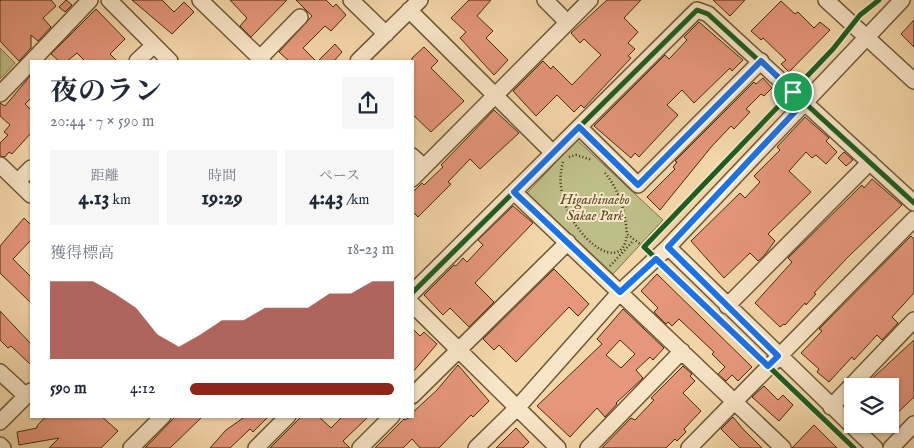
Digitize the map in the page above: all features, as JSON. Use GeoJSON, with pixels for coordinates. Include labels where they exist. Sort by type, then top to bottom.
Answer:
{"type":"FeatureCollection","features":[{"type":"Feature","properties":{"kind":"street"},"geometry":{"type":"LineString","coordinates":[[32,60],[90,0]]}},
{"type":"Feature","properties":{"kind":"street"},"geometry":{"type":"LineString","coordinates":[[108,0],[169,60]]}},
{"type":"Feature","properties":{"kind":"street"},"geometry":{"type":"LineString","coordinates":[[200,0],[261,60],[300,17]]}},
{"type":"Feature","properties":{"kind":"street"},"geometry":{"type":"LineString","coordinates":[[351,0],[386,34]]}},
{"type":"Feature","properties":{"kind":"street"},"geometry":{"type":"LineString","coordinates":[[544,0],[567,22]]}},
{"type":"Feature","properties":{"kind":"street"},"geometry":{"type":"LineString","coordinates":[[414,177],[590,0]]}},
{"type":"Feature","properties":{"kind":"street"},"geometry":{"type":"LineString","coordinates":[[826,0],[914,81]]}},
{"type":"Feature","properties":{"kind":"street"},"geometry":{"type":"LineString","coordinates":[[476,448],[518,407],[620,292],[668,247],[902,0]]}},
{"type":"Feature","properties":{"kind":"street"},"geometry":{"type":"LineString","coordinates":[[359,60],[415,5],[495,95],[554,153]]}},
{"type":"Feature","properties":{"kind":"street"},"geometry":{"type":"LineString","coordinates":[[414,291],[697,10],[708,14],[761,61],[914,203]]}},
{"type":"Feature","properties":{"kind":"street"},"geometry":{"type":"LineString","coordinates":[[138,60],[154,45]]}},
{"type":"Feature","properties":{"kind":"street"},"geometry":{"type":"LineString","coordinates":[[579,127],[638,185],[761,61]]}},
{"type":"Feature","properties":{"kind":"street"},"geometry":{"type":"LineString","coordinates":[[0,94],[30,62]]}},
{"type":"Feature","properties":{"kind":"street"},"geometry":{"type":"LineString","coordinates":[[414,158],[424,167]]}},
{"type":"Feature","properties":{"kind":"street"},"geometry":{"type":"LineString","coordinates":[[727,306],[870,162]]}},
{"type":"Feature","properties":{"kind":"street"},"geometry":{"type":"LineString","coordinates":[[0,165],[30,194]]}},
{"type":"Feature","properties":{"kind":"street"},"geometry":{"type":"LineString","coordinates":[[18,182],[30,169]]}},
{"type":"Feature","properties":{"kind":"street"},"geometry":{"type":"LineString","coordinates":[[514,192],[783,448]]}},
{"type":"Feature","properties":{"kind":"street"},"geometry":{"type":"LineString","coordinates":[[690,448],[914,219]]}},
{"type":"Feature","properties":{"kind":"street"},"geometry":{"type":"LineString","coordinates":[[414,394],[568,242]]}},
{"type":"Feature","properties":{"kind":"street"},"geometry":{"type":"LineString","coordinates":[[668,247],[778,356],[875,448]]}},
{"type":"Feature","properties":{"kind":"street"},"geometry":{"type":"LineString","coordinates":[[414,306],[558,448]]}},
{"type":"Feature","properties":{"kind":"street"},"geometry":{"type":"LineString","coordinates":[[831,407],[914,320]]}},
{"type":"Feature","properties":{"kind":"street"},"geometry":{"type":"LineString","coordinates":[[588,448],[682,351]]}},
{"type":"Feature","properties":{"kind":"street"},"geometry":{"type":"LineString","coordinates":[[0,372],[29,393],[0,422]]}},
{"type":"Feature","properties":{"kind":"street"},"geometry":{"type":"LineString","coordinates":[[131,448],[161,418]]}},
{"type":"Feature","properties":{"kind":"street"},"geometry":{"type":"LineString","coordinates":[[256,448],[286,418]]}},
{"type":"Feature","properties":{"kind":"street"},"geometry":{"type":"LineString","coordinates":[[360,448],[390,418]]}},
{"type":"Feature","properties":{"kind":"street"},"geometry":{"type":"LineString","coordinates":[[891,448],[914,424]]}},
{"type":"Feature","properties":{"kind":"street"},"geometry":{"type":"LineString","coordinates":[[0,445],[3,448]]}},
{"type":"Feature","properties":{"kind":"path"},"geometry":{"type":"LineString","coordinates":[[597,165],[592,160],[576,155],[570,156],[563,162],[560,174],[563,199],[574,225],[582,236],[604,252],[615,252],[627,241],[625,213],[618,194],[602,170]]}},
{"type":"Feature","properties":{"kind":"path"},"geometry":{"type":"LineString","coordinates":[[627,234],[656,259]]}},
{"type":"Feature","properties":{"kind":"path"},"geometry":{"type":"LineString","coordinates":[[607,269],[634,240]]}},
{"type":"Feature","properties":{"kind":"path"},"geometry":{"type":"LineString","coordinates":[[644,247],[651,240]]}},
{"type":"Feature","properties":{"kind":"path"},"geometry":{"type":"LineString","coordinates":[[615,252],[619,256]]}},
{"type":"Feature","properties":{"kind":"green space"},"geometry":{"type":"Polygon","coordinates":[[[0,48],[15,63],[0,79],[0,48]]]}},
{"type":"Feature","properties":{"kind":"green space","name":"Higashinaebo Sakae Park"},"geometry":{"type":"Polygon","coordinates":[[[577,140],[663,220],[613,274],[527,193],[577,140]]]}},
{"type":"Feature","properties":{"kind":"building"},"geometry":{"type":"Polygon","coordinates":[[[0,0],[51,0],[56,6],[43,18],[51,27],[38,41],[31,35],[31,48],[19,61],[0,41],[0,0]]]}},
{"type":"Feature","properties":{"kind":"building"},"geometry":{"type":"Polygon","coordinates":[[[66,0],[72,5],[65,12],[59,7],[66,0]]]}},
{"type":"Feature","properties":{"kind":"building"},"geometry":{"type":"Polygon","coordinates":[[[132,0],[162,0],[174,12],[184,2],[194,12],[172,34],[132,0]]]}},
{"type":"Feature","properties":{"kind":"building"},"geometry":{"type":"Polygon","coordinates":[[[230,0],[287,0],[251,37],[240,26],[247,18],[230,0]]]}},
{"type":"Feature","properties":{"kind":"building"},"geometry":{"type":"Polygon","coordinates":[[[296,0],[326,0],[333,7],[336,4],[346,15],[331,31],[325,26],[303,48],[315,60],[288,60],[279,52],[312,16],[296,0]]]}},
{"type":"Feature","properties":{"kind":"building"},"geometry":{"type":"Polygon","coordinates":[[[469,0],[491,0],[477,16],[493,31],[486,38],[508,60],[494,75],[460,38],[466,32],[451,18],[469,0]]]}},
{"type":"Feature","properties":{"kind":"building"},"geometry":{"type":"Polygon","coordinates":[[[607,0],[641,0],[624,18],[638,32],[628,43],[635,49],[628,56],[631,58],[584,108],[581,105],[574,112],[557,95],[536,116],[513,91],[543,61],[551,69],[553,66],[572,85],[601,55],[584,39],[580,43],[571,33],[607,0]]]}},
{"type":"Feature","properties":{"kind":"building"},"geometry":{"type":"Polygon","coordinates":[[[713,0],[745,0],[730,16],[713,0]]]}},
{"type":"Feature","properties":{"kind":"building"},"geometry":{"type":"Polygon","coordinates":[[[781,1],[795,14],[798,12],[814,28],[820,22],[830,30],[789,72],[781,64],[786,60],[763,38],[761,40],[751,31],[781,1]]]}},
{"type":"Feature","properties":{"kind":"building"},"geometry":{"type":"Polygon","coordinates":[[[96,9],[125,39],[110,54],[116,60],[84,60],[77,53],[68,60],[58,60],[51,54],[96,9]]]}},
{"type":"Feature","properties":{"kind":"building"},"geometry":{"type":"Polygon","coordinates":[[[914,20],[914,47],[901,34],[914,20]]]}},
{"type":"Feature","properties":{"kind":"building"},"geometry":{"type":"Polygon","coordinates":[[[699,22],[743,60],[732,71],[730,68],[694,103],[682,90],[667,105],[678,115],[639,157],[635,153],[631,158],[594,126],[665,55],[669,59],[687,40],[684,37],[699,22]]]}},
{"type":"Feature","properties":{"kind":"building"},"geometry":{"type":"Polygon","coordinates":[[[335,44],[342,52],[335,60],[319,60],[335,44]]]}},
{"type":"Feature","properties":{"kind":"building"},"geometry":{"type":"Polygon","coordinates":[[[424,47],[438,61],[431,68],[464,101],[431,132],[414,116],[414,60],[412,58],[424,47]]]}},
{"type":"Feature","properties":{"kind":"building"},"geometry":{"type":"Polygon","coordinates":[[[30,76],[30,99],[25,104],[30,109],[30,134],[12,154],[9,152],[5,157],[0,156],[0,143],[8,135],[4,132],[10,125],[0,116],[0,103],[5,106],[30,76]]]}},
{"type":"Feature","properties":{"kind":"building"},"geometry":{"type":"Polygon","coordinates":[[[763,78],[772,88],[764,96],[761,94],[746,109],[750,112],[734,129],[731,126],[712,146],[660,210],[647,197],[675,169],[673,167],[677,162],[675,161],[754,82],[756,84],[763,78]]]}},
{"type":"Feature","properties":{"kind":"building"},"geometry":{"type":"Polygon","coordinates":[[[494,110],[519,133],[480,169],[470,159],[448,182],[451,184],[418,217],[414,213],[414,191],[422,183],[424,185],[443,167],[441,165],[494,110]]]}},
{"type":"Feature","properties":{"kind":"building"},"geometry":{"type":"Polygon","coordinates":[[[805,117],[829,138],[826,141],[837,152],[826,164],[816,155],[812,158],[806,152],[789,171],[811,192],[768,234],[775,241],[763,257],[758,261],[750,253],[724,278],[691,241],[740,193],[745,198],[760,182],[754,176],[780,150],[777,147],[805,117]]]}},
{"type":"Feature","properties":{"kind":"building"},"geometry":{"type":"Polygon","coordinates":[[[844,152],[853,160],[846,166],[838,158],[844,152]]]}},
{"type":"Feature","properties":{"kind":"building"},"geometry":{"type":"Polygon","coordinates":[[[872,179],[902,205],[848,257],[814,293],[816,294],[806,305],[805,303],[785,325],[780,327],[755,303],[792,262],[788,258],[862,185],[864,188],[872,179]]]}},
{"type":"Feature","properties":{"kind":"building"},"geometry":{"type":"Polygon","coordinates":[[[513,206],[533,223],[475,283],[494,302],[469,327],[450,308],[443,315],[424,295],[463,258],[467,262],[483,245],[478,240],[513,206]]]}},
{"type":"Feature","properties":{"kind":"building"},"geometry":{"type":"Polygon","coordinates":[[[24,218],[30,224],[30,241],[13,259],[30,276],[30,302],[0,273],[0,246],[24,218]]]}},
{"type":"Feature","properties":{"kind":"building"},"geometry":{"type":"Polygon","coordinates":[[[911,236],[914,239],[914,293],[892,317],[898,323],[882,340],[877,335],[854,360],[852,357],[829,382],[817,372],[819,369],[801,353],[822,331],[819,329],[911,236]]]}},
{"type":"Feature","properties":{"kind":"building"},"geometry":{"type":"Polygon","coordinates":[[[554,269],[589,304],[578,316],[569,307],[516,362],[499,345],[494,350],[483,339],[554,269]]]}},
{"type":"Feature","properties":{"kind":"building"},"geometry":{"type":"Polygon","coordinates":[[[657,274],[752,367],[738,381],[732,375],[726,381],[718,374],[725,367],[712,354],[714,352],[679,319],[672,326],[668,322],[666,324],[654,312],[658,308],[641,291],[657,274]]]}},
{"type":"Feature","properties":{"kind":"building"},"geometry":{"type":"Polygon","coordinates":[[[623,309],[664,348],[653,360],[650,357],[636,370],[643,378],[616,403],[605,417],[597,408],[570,437],[537,406],[602,344],[597,339],[623,309]],[[620,340],[606,355],[621,368],[635,354],[620,340]]]}},
{"type":"Feature","properties":{"kind":"building"},"geometry":{"type":"Polygon","coordinates":[[[0,311],[30,343],[30,364],[11,346],[8,348],[0,340],[0,311]]]}},
{"type":"Feature","properties":{"kind":"building"},"geometry":{"type":"Polygon","coordinates":[[[414,330],[420,336],[424,332],[437,344],[414,371],[414,330]]]}},
{"type":"Feature","properties":{"kind":"building"},"geometry":{"type":"Polygon","coordinates":[[[914,340],[914,397],[899,411],[899,378],[873,378],[914,340]]]}},
{"type":"Feature","properties":{"kind":"building"},"geometry":{"type":"Polygon","coordinates":[[[458,365],[489,401],[473,417],[471,415],[439,448],[420,448],[412,439],[403,448],[375,448],[404,419],[414,418],[414,411],[437,390],[458,365]]]}},
{"type":"Feature","properties":{"kind":"building"},"geometry":{"type":"Polygon","coordinates":[[[683,366],[692,374],[690,376],[695,381],[683,393],[701,411],[684,429],[686,432],[666,448],[602,448],[631,418],[635,420],[654,400],[651,398],[683,366]]]}},
{"type":"Feature","properties":{"kind":"building"},"geometry":{"type":"Polygon","coordinates":[[[764,386],[778,400],[783,395],[793,405],[779,421],[752,397],[764,386]]]}},
{"type":"Feature","properties":{"kind":"building"},"geometry":{"type":"Polygon","coordinates":[[[733,417],[762,448],[740,448],[721,429],[733,417]]]}},
{"type":"Feature","properties":{"kind":"building"},"geometry":{"type":"Polygon","coordinates":[[[44,418],[103,418],[118,431],[101,448],[49,448],[59,438],[19,445],[17,432],[37,428],[44,418]]]}},
{"type":"Feature","properties":{"kind":"building"},"geometry":{"type":"Polygon","coordinates":[[[174,418],[201,418],[170,448],[145,448],[174,418]]]}},
{"type":"Feature","properties":{"kind":"building"},"geometry":{"type":"Polygon","coordinates":[[[243,418],[267,418],[253,432],[250,429],[230,448],[210,448],[226,430],[243,418]]]}},
{"type":"Feature","properties":{"kind":"building"},"geometry":{"type":"Polygon","coordinates":[[[300,418],[320,418],[331,428],[341,418],[367,418],[343,441],[350,448],[270,448],[300,418]]]}},
{"type":"Feature","properties":{"kind":"building"},"geometry":{"type":"Polygon","coordinates":[[[814,425],[837,448],[792,448],[814,425]]]}},
{"type":"Feature","properties":{"kind":"building"},"geometry":{"type":"Polygon","coordinates":[[[516,428],[529,442],[523,448],[496,448],[516,428]]]}},
{"type":"Feature","properties":{"kind":"cycle path"},"geometry":{"type":"LineString","coordinates":[[854,448],[644,247],[833,49],[860,15],[879,0]]}},
{"type":"Feature","properties":{"kind":"cycle path"},"geometry":{"type":"LineString","coordinates":[[414,291],[697,10],[708,14],[914,203]]}},
{"type":"Feature","properties":{"kind":"route"},"geometry":{"type":"LineString","coordinates":[[761,61],[793,92],[804,102],[668,247],[778,356],[768,366],[656,259],[620,292],[514,192],[579,127],[638,185],[761,61]]}}]}
